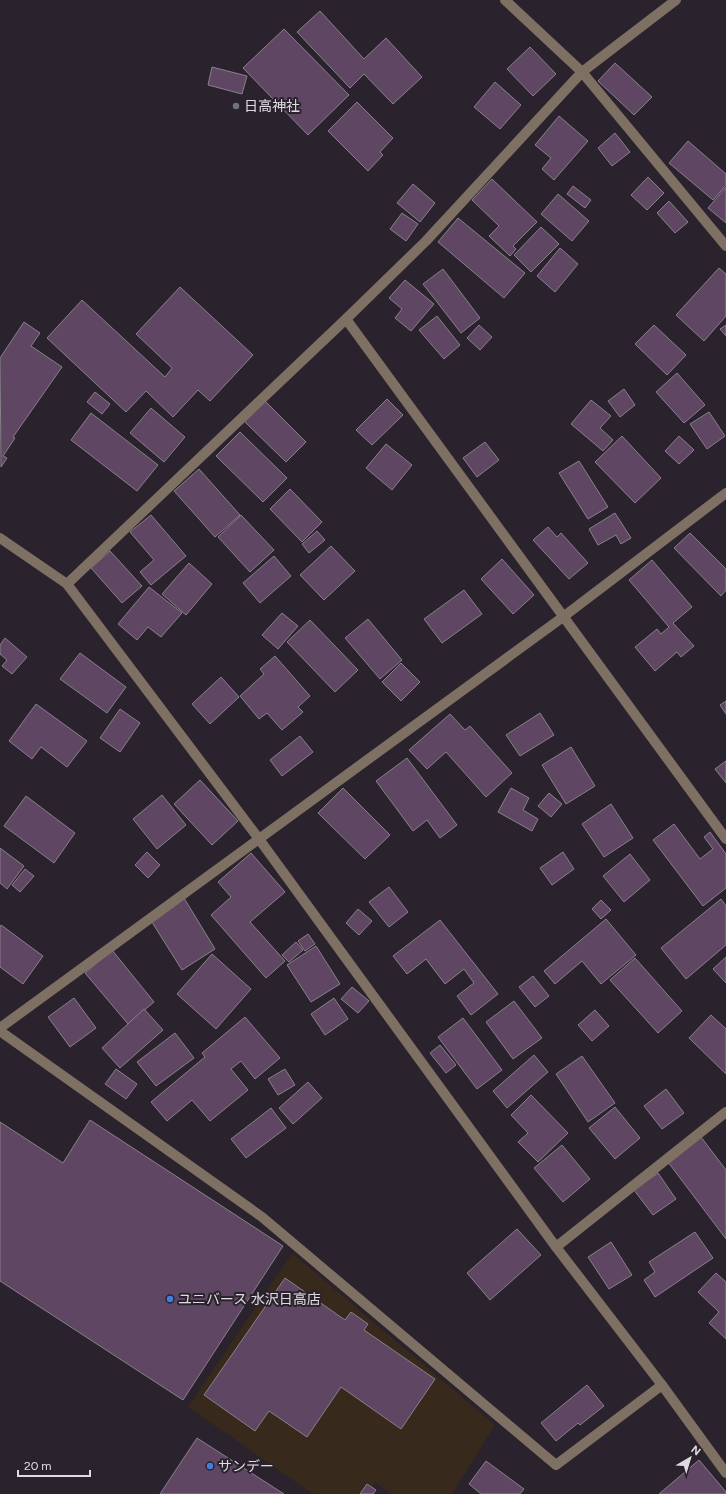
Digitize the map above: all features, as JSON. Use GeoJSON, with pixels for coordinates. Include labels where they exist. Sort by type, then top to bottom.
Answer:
{"type":"FeatureCollection","features":[{"type":"Feature","properties":{"kind":"street"},"geometry":{"type":"LineString","coordinates":[[505,0],[582,72],[726,246]]}},
{"type":"Feature","properties":{"kind":"street"},"geometry":{"type":"LineString","coordinates":[[67,584],[426,241],[582,72],[676,0]]}},
{"type":"Feature","properties":{"kind":"street"},"geometry":{"type":"LineString","coordinates":[[346,319],[726,839]]}},
{"type":"Feature","properties":{"kind":"street"},"geometry":{"type":"LineString","coordinates":[[0,1028],[563,617],[726,493]]}},
{"type":"Feature","properties":{"kind":"street"},"geometry":{"type":"LineString","coordinates":[[0,538],[67,584],[259,839],[556,1247],[662,1385],[726,1473]]}},
{"type":"Feature","properties":{"kind":"street"},"geometry":{"type":"LineString","coordinates":[[0,1031],[262,1217],[556,1465],[662,1385]]}},
{"type":"Feature","properties":{"kind":"street"},"geometry":{"type":"LineString","coordinates":[[556,1247],[726,1112]]}},
{"type":"Feature","properties":{"kind":"shaded area"},"geometry":{"type":"Polygon","coordinates":[[[292,1253],[495,1425],[452,1494],[391,1494],[375,1482],[367,1494],[313,1494],[188,1407],[292,1253]]]}},
{"type":"Feature","properties":{"kind":"building"},"geometry":{"type":"Polygon","coordinates":[[[320,11],[364,59],[386,38],[422,77],[393,104],[364,74],[350,88],[297,32],[320,11]]]}},
{"type":"Feature","properties":{"kind":"building"},"geometry":{"type":"Polygon","coordinates":[[[284,29],[349,95],[308,135],[243,68],[284,29]]]}},
{"type":"Feature","properties":{"kind":"building"},"geometry":{"type":"Polygon","coordinates":[[[530,47],[556,74],[533,96],[507,69],[530,47]]]}},
{"type":"Feature","properties":{"kind":"building"},"geometry":{"type":"Polygon","coordinates":[[[615,63],[652,97],[634,115],[598,81],[615,63]]]}},
{"type":"Feature","properties":{"kind":"building"},"geometry":{"type":"Polygon","coordinates":[[[212,67],[247,76],[242,94],[208,85],[212,67]]]}},
{"type":"Feature","properties":{"kind":"building"},"geometry":{"type":"Polygon","coordinates":[[[495,82],[521,105],[500,129],[474,107],[495,82]]]}},
{"type":"Feature","properties":{"kind":"building"},"geometry":{"type":"Polygon","coordinates":[[[357,102],[393,138],[380,152],[383,155],[368,171],[328,131],[357,102]]]}},
{"type":"Feature","properties":{"kind":"building"},"geometry":{"type":"Polygon","coordinates":[[[559,116],[588,141],[554,180],[542,169],[551,158],[535,145],[559,116]]]}},
{"type":"Feature","properties":{"kind":"building"},"geometry":{"type":"Polygon","coordinates":[[[615,133],[630,152],[612,166],[598,148],[615,133]]]}},
{"type":"Feature","properties":{"kind":"building"},"geometry":{"type":"Polygon","coordinates":[[[688,141],[726,174],[726,185],[713,200],[669,163],[688,141]]]}},
{"type":"Feature","properties":{"kind":"building"},"geometry":{"type":"Polygon","coordinates":[[[648,177],[664,193],[647,210],[631,195],[648,177]]]}},
{"type":"Feature","properties":{"kind":"building"},"geometry":{"type":"Polygon","coordinates":[[[492,179],[537,222],[513,246],[516,249],[510,256],[489,236],[499,226],[472,200],[492,179]]]}},
{"type":"Feature","properties":{"kind":"building"},"geometry":{"type":"Polygon","coordinates":[[[413,184],[435,203],[420,222],[397,203],[413,184]]]}},
{"type":"Feature","properties":{"kind":"building"},"geometry":{"type":"Polygon","coordinates":[[[573,186],[591,200],[585,208],[567,194],[573,186]]]}},
{"type":"Feature","properties":{"kind":"building"},"geometry":{"type":"Polygon","coordinates":[[[726,187],[726,223],[708,208],[726,187]]]}},
{"type":"Feature","properties":{"kind":"building"},"geometry":{"type":"Polygon","coordinates":[[[558,194],[589,221],[572,241],[541,214],[558,194]]]}},
{"type":"Feature","properties":{"kind":"building"},"geometry":{"type":"Polygon","coordinates":[[[669,201],[688,222],[675,233],[657,213],[669,201]]]}},
{"type":"Feature","properties":{"kind":"building"},"geometry":{"type":"Polygon","coordinates":[[[402,213],[418,224],[406,241],[390,229],[402,213]]]}},
{"type":"Feature","properties":{"kind":"building"},"geometry":{"type":"Polygon","coordinates":[[[458,218],[525,273],[504,298],[438,242],[458,218]]]}},
{"type":"Feature","properties":{"kind":"building"},"geometry":{"type":"Polygon","coordinates":[[[541,227],[559,244],[531,272],[514,255],[541,227]]]}},
{"type":"Feature","properties":{"kind":"building"},"geometry":{"type":"Polygon","coordinates":[[[560,248],[578,264],[555,292],[537,276],[560,248]]]}},
{"type":"Feature","properties":{"kind":"building"},"geometry":{"type":"Polygon","coordinates":[[[719,268],[726,274],[726,316],[704,341],[676,315],[719,268]]]}},
{"type":"Feature","properties":{"kind":"building"},"geometry":{"type":"Polygon","coordinates":[[[443,269],[480,318],[461,333],[423,284],[443,269]]]}},
{"type":"Feature","properties":{"kind":"building"},"geometry":{"type":"Polygon","coordinates":[[[405,280],[434,304],[411,331],[395,318],[402,309],[389,298],[405,280]]]}},
{"type":"Feature","properties":{"kind":"building"},"geometry":{"type":"Polygon","coordinates":[[[180,287],[253,355],[210,401],[198,390],[173,417],[146,391],[126,412],[47,338],[82,300],[165,377],[172,368],[136,334],[180,287]]]}},
{"type":"Feature","properties":{"kind":"building"},"geometry":{"type":"Polygon","coordinates":[[[437,316],[460,345],[444,359],[419,330],[437,316]]]}},
{"type":"Feature","properties":{"kind":"building"},"geometry":{"type":"Polygon","coordinates":[[[24,322],[40,333],[31,346],[62,367],[13,437],[15,438],[3,456],[7,458],[1,467],[0,358],[24,322]]]}},
{"type":"Feature","properties":{"kind":"building"},"geometry":{"type":"Polygon","coordinates":[[[479,325],[492,337],[480,350],[467,338],[479,325]]]}},
{"type":"Feature","properties":{"kind":"building"},"geometry":{"type":"Polygon","coordinates":[[[654,325],[686,355],[667,375],[635,344],[654,325]]]}},
{"type":"Feature","properties":{"kind":"building"},"geometry":{"type":"Polygon","coordinates":[[[726,325],[726,336],[720,329],[726,325]]]}},
{"type":"Feature","properties":{"kind":"building"},"geometry":{"type":"Polygon","coordinates":[[[677,373],[705,405],[684,423],[656,392],[677,373]]]}},
{"type":"Feature","properties":{"kind":"building"},"geometry":{"type":"Polygon","coordinates":[[[624,389],[635,405],[620,417],[608,401],[624,389]]]}},
{"type":"Feature","properties":{"kind":"building"},"geometry":{"type":"Polygon","coordinates":[[[95,392],[110,404],[102,414],[87,402],[95,392]]]}},
{"type":"Feature","properties":{"kind":"building"},"geometry":{"type":"Polygon","coordinates":[[[387,399],[403,415],[372,445],[356,430],[387,399]]]}},
{"type":"Feature","properties":{"kind":"building"},"geometry":{"type":"Polygon","coordinates":[[[591,400],[611,416],[600,428],[613,440],[603,451],[571,424],[591,400]]]}},
{"type":"Feature","properties":{"kind":"building"},"geometry":{"type":"Polygon","coordinates":[[[265,401],[306,442],[286,462],[244,421],[265,401]]]}},
{"type":"Feature","properties":{"kind":"building"},"geometry":{"type":"Polygon","coordinates":[[[151,408],[185,437],[164,462],[130,433],[151,408]]]}},
{"type":"Feature","properties":{"kind":"building"},"geometry":{"type":"Polygon","coordinates":[[[709,412],[725,436],[707,449],[690,424],[709,412]]]}},
{"type":"Feature","properties":{"kind":"building"},"geometry":{"type":"Polygon","coordinates":[[[91,413],[158,465],[137,491],[71,440],[91,413]]]}},
{"type":"Feature","properties":{"kind":"building"},"geometry":{"type":"Polygon","coordinates":[[[240,432],[287,478],[263,502],[216,456],[240,432]]]}},
{"type":"Feature","properties":{"kind":"building"},"geometry":{"type":"Polygon","coordinates":[[[622,436],[661,478],[635,503],[595,462],[622,436]]]}},
{"type":"Feature","properties":{"kind":"building"},"geometry":{"type":"Polygon","coordinates":[[[679,436],[694,450],[679,464],[665,451],[679,436]]]}},
{"type":"Feature","properties":{"kind":"building"},"geometry":{"type":"Polygon","coordinates":[[[485,442],[499,460],[477,477],[463,458],[485,442]]]}},
{"type":"Feature","properties":{"kind":"building"},"geometry":{"type":"Polygon","coordinates":[[[386,444],[412,465],[392,490],[366,468],[386,444]]]}},
{"type":"Feature","properties":{"kind":"building"},"geometry":{"type":"Polygon","coordinates":[[[579,461],[608,507],[588,519],[559,473],[579,461]]]}},
{"type":"Feature","properties":{"kind":"building"},"geometry":{"type":"Polygon","coordinates":[[[199,469],[240,515],[215,537],[174,491],[199,469]]]}},
{"type":"Feature","properties":{"kind":"building"},"geometry":{"type":"Polygon","coordinates":[[[290,489],[322,522],[302,542],[270,509],[290,489]]]}},
{"type":"Feature","properties":{"kind":"building"},"geometry":{"type":"Polygon","coordinates":[[[615,513],[631,538],[621,544],[616,535],[598,545],[589,529],[615,513]]]}},
{"type":"Feature","properties":{"kind":"building"},"geometry":{"type":"Polygon","coordinates":[[[151,515],[186,556],[151,585],[140,572],[154,560],[130,532],[151,515]]]}},
{"type":"Feature","properties":{"kind":"building"},"geometry":{"type":"Polygon","coordinates":[[[241,515],[274,550],[250,572],[218,537],[241,515]]]}},
{"type":"Feature","properties":{"kind":"building"},"geometry":{"type":"Polygon","coordinates":[[[548,527],[557,537],[561,533],[588,563],[569,579],[533,540],[548,527]]]}},
{"type":"Feature","properties":{"kind":"building"},"geometry":{"type":"Polygon","coordinates":[[[317,531],[325,540],[309,553],[302,544],[317,531]]]}},
{"type":"Feature","properties":{"kind":"building"},"geometry":{"type":"Polygon","coordinates":[[[690,533],[726,569],[726,590],[721,596],[674,548],[690,533]]]}},
{"type":"Feature","properties":{"kind":"building"},"geometry":{"type":"Polygon","coordinates":[[[331,546],[355,571],[324,600],[300,575],[331,546]]]}},
{"type":"Feature","properties":{"kind":"building"},"geometry":{"type":"Polygon","coordinates":[[[110,551],[142,586],[122,603],[91,568],[110,551]]]}},
{"type":"Feature","properties":{"kind":"building"},"geometry":{"type":"Polygon","coordinates":[[[274,556],[291,576],[260,603],[243,583],[274,556]]]}},
{"type":"Feature","properties":{"kind":"building"},"geometry":{"type":"Polygon","coordinates":[[[502,559],[534,595],[513,614],[481,579],[502,559]]]}},
{"type":"Feature","properties":{"kind":"building"},"geometry":{"type":"Polygon","coordinates":[[[652,560],[692,607],[673,623],[694,646],[681,657],[677,652],[655,671],[635,647],[657,629],[661,634],[669,627],[629,580],[652,560]]]}},
{"type":"Feature","properties":{"kind":"building"},"geometry":{"type":"Polygon","coordinates":[[[189,563],[212,584],[186,615],[162,594],[189,563]]]}},
{"type":"Feature","properties":{"kind":"building"},"geometry":{"type":"Polygon","coordinates":[[[149,587],[182,613],[161,637],[148,627],[137,640],[118,624],[149,587]]]}},
{"type":"Feature","properties":{"kind":"building"},"geometry":{"type":"Polygon","coordinates":[[[464,590],[482,614],[442,643],[424,619],[464,590]]]}},
{"type":"Feature","properties":{"kind":"building"},"geometry":{"type":"Polygon","coordinates":[[[282,613],[298,626],[278,649],[262,635],[282,613]]]}},
{"type":"Feature","properties":{"kind":"building"},"geometry":{"type":"Polygon","coordinates":[[[368,619],[402,660],[380,679],[345,638],[368,619]]]}},
{"type":"Feature","properties":{"kind":"building"},"geometry":{"type":"Polygon","coordinates":[[[310,620],[358,670],[335,692],[287,642],[310,620]]]}},
{"type":"Feature","properties":{"kind":"building"},"geometry":{"type":"Polygon","coordinates":[[[5,638],[27,657],[12,674],[2,666],[7,660],[0,654],[0,645],[5,638]]]}},
{"type":"Feature","properties":{"kind":"building"},"geometry":{"type":"Polygon","coordinates":[[[80,653],[126,687],[107,713],[60,679],[80,653]]]}},
{"type":"Feature","properties":{"kind":"building"},"geometry":{"type":"Polygon","coordinates":[[[275,656],[310,696],[298,707],[303,712],[282,730],[267,713],[259,719],[240,696],[264,674],[260,669],[275,656]]]}},
{"type":"Feature","properties":{"kind":"building"},"geometry":{"type":"Polygon","coordinates":[[[401,663],[420,682],[401,701],[382,682],[401,663]]]}},
{"type":"Feature","properties":{"kind":"building"},"geometry":{"type":"Polygon","coordinates":[[[221,677],[239,697],[210,724],[192,704],[221,677]]]}},
{"type":"Feature","properties":{"kind":"building"},"geometry":{"type":"Polygon","coordinates":[[[726,701],[726,714],[720,705],[726,701]]]}},
{"type":"Feature","properties":{"kind":"building"},"geometry":{"type":"Polygon","coordinates":[[[36,704],[87,741],[67,767],[41,747],[32,759],[9,741],[36,704]]]}},
{"type":"Feature","properties":{"kind":"building"},"geometry":{"type":"Polygon","coordinates":[[[120,709],[140,723],[120,752],[100,738],[120,709]]]}},
{"type":"Feature","properties":{"kind":"building"},"geometry":{"type":"Polygon","coordinates":[[[540,713],[554,735],[520,756],[506,735],[540,713]]]}},
{"type":"Feature","properties":{"kind":"building"},"geometry":{"type":"Polygon","coordinates":[[[450,714],[465,730],[470,726],[512,773],[486,797],[446,752],[427,769],[409,750],[450,714]]]}},
{"type":"Feature","properties":{"kind":"building"},"geometry":{"type":"Polygon","coordinates":[[[300,736],[313,752],[282,776],[270,760],[300,736]]]}},
{"type":"Feature","properties":{"kind":"building"},"geometry":{"type":"Polygon","coordinates":[[[571,747],[595,786],[566,804],[542,765],[571,747]]]}},
{"type":"Feature","properties":{"kind":"building"},"geometry":{"type":"Polygon","coordinates":[[[407,758],[457,825],[440,838],[427,820],[413,831],[376,781],[407,758]]]}},
{"type":"Feature","properties":{"kind":"building"},"geometry":{"type":"Polygon","coordinates":[[[726,761],[726,783],[715,769],[726,761]]]}},
{"type":"Feature","properties":{"kind":"building"},"geometry":{"type":"Polygon","coordinates":[[[200,780],[238,821],[212,845],[174,804],[200,780]]]}},
{"type":"Feature","properties":{"kind":"building"},"geometry":{"type":"Polygon","coordinates":[[[343,788],[390,835],[365,859],[318,813],[343,788]]]}},
{"type":"Feature","properties":{"kind":"building"},"geometry":{"type":"Polygon","coordinates":[[[511,788],[529,798],[523,810],[538,819],[532,831],[498,812],[511,788]]]}},
{"type":"Feature","properties":{"kind":"building"},"geometry":{"type":"Polygon","coordinates":[[[549,793],[562,804],[551,817],[538,806],[549,793]]]}},
{"type":"Feature","properties":{"kind":"building"},"geometry":{"type":"Polygon","coordinates":[[[162,795],[186,825],[157,849],[133,819],[162,795]]]}},
{"type":"Feature","properties":{"kind":"building"},"geometry":{"type":"Polygon","coordinates":[[[26,796],[75,833],[54,863],[4,826],[26,796]]]}},
{"type":"Feature","properties":{"kind":"building"},"geometry":{"type":"Polygon","coordinates":[[[611,804],[633,838],[604,857],[582,824],[611,804]]]}},
{"type":"Feature","properties":{"kind":"building"},"geometry":{"type":"Polygon","coordinates":[[[674,824],[700,859],[713,849],[704,837],[710,832],[726,854],[726,888],[703,906],[653,840],[674,824]]]}},
{"type":"Feature","properties":{"kind":"building"},"geometry":{"type":"Polygon","coordinates":[[[0,848],[24,866],[7,889],[0,883],[0,848]]]}},
{"type":"Feature","properties":{"kind":"building"},"geometry":{"type":"Polygon","coordinates":[[[147,852],[160,865],[148,878],[135,865],[147,852]]]}},
{"type":"Feature","properties":{"kind":"building"},"geometry":{"type":"Polygon","coordinates":[[[563,852],[574,869],[552,885],[540,868],[563,852]]]}},
{"type":"Feature","properties":{"kind":"building"},"geometry":{"type":"Polygon","coordinates":[[[251,853],[285,892],[250,922],[285,961],[266,978],[211,915],[231,897],[218,882],[251,853]]]}},
{"type":"Feature","properties":{"kind":"building"},"geometry":{"type":"Polygon","coordinates":[[[630,854],[650,880],[624,902],[603,876],[630,854]]]}},
{"type":"Feature","properties":{"kind":"building"},"geometry":{"type":"Polygon","coordinates":[[[25,869],[34,876],[20,892],[12,885],[25,869]]]}},
{"type":"Feature","properties":{"kind":"building"},"geometry":{"type":"Polygon","coordinates":[[[389,887],[408,912],[389,927],[369,902],[389,887]]]}},
{"type":"Feature","properties":{"kind":"building"},"geometry":{"type":"Polygon","coordinates":[[[184,898],[215,949],[182,970],[150,919],[184,898]]]}},
{"type":"Feature","properties":{"kind":"building"},"geometry":{"type":"Polygon","coordinates":[[[721,899],[726,906],[726,945],[686,979],[661,948],[721,899]]]}},
{"type":"Feature","properties":{"kind":"building"},"geometry":{"type":"Polygon","coordinates":[[[601,900],[611,910],[601,919],[592,909],[601,900]]]}},
{"type":"Feature","properties":{"kind":"building"},"geometry":{"type":"Polygon","coordinates":[[[358,909],[372,921],[359,935],[346,923],[358,909]]]}},
{"type":"Feature","properties":{"kind":"building"},"geometry":{"type":"Polygon","coordinates":[[[606,919],[636,955],[601,984],[582,961],[555,984],[544,971],[606,919]]]}},
{"type":"Feature","properties":{"kind":"building"},"geometry":{"type":"Polygon","coordinates":[[[440,920],[498,994],[471,1015],[457,996],[474,983],[464,969],[445,984],[426,959],[407,974],[393,956],[440,920]]]}},
{"type":"Feature","properties":{"kind":"building"},"geometry":{"type":"Polygon","coordinates":[[[1,925],[43,956],[23,984],[0,967],[1,925]]]}},
{"type":"Feature","properties":{"kind":"building"},"geometry":{"type":"Polygon","coordinates":[[[308,934],[315,944],[305,951],[298,941],[308,934]]]}},
{"type":"Feature","properties":{"kind":"building"},"geometry":{"type":"Polygon","coordinates":[[[296,942],[303,950],[289,962],[282,955],[296,942]]]}},
{"type":"Feature","properties":{"kind":"building"},"geometry":{"type":"Polygon","coordinates":[[[316,946],[340,984],[311,1002],[287,965],[316,946]]]}},
{"type":"Feature","properties":{"kind":"building"},"geometry":{"type":"Polygon","coordinates":[[[112,950],[154,1002],[128,1024],[85,973],[112,950]]]}},
{"type":"Feature","properties":{"kind":"building"},"geometry":{"type":"Polygon","coordinates":[[[212,954],[251,989],[216,1029],[177,994],[212,954]]]}},
{"type":"Feature","properties":{"kind":"building"},"geometry":{"type":"Polygon","coordinates":[[[726,957],[726,983],[713,969],[726,957]]]}},
{"type":"Feature","properties":{"kind":"building"},"geometry":{"type":"Polygon","coordinates":[[[635,958],[682,1011],[658,1033],[610,980],[635,958]]]}},
{"type":"Feature","properties":{"kind":"building"},"geometry":{"type":"Polygon","coordinates":[[[533,976],[549,996],[535,1007],[519,987],[533,976]]]}},
{"type":"Feature","properties":{"kind":"building"},"geometry":{"type":"Polygon","coordinates":[[[352,987],[369,1001],[358,1013],[341,999],[352,987]]]}},
{"type":"Feature","properties":{"kind":"building"},"geometry":{"type":"Polygon","coordinates":[[[74,998],[96,1028],[70,1047],[48,1017],[74,998]]]}},
{"type":"Feature","properties":{"kind":"building"},"geometry":{"type":"Polygon","coordinates":[[[334,998],[348,1019],[325,1035],[311,1014],[334,998]]]}},
{"type":"Feature","properties":{"kind":"building"},"geometry":{"type":"Polygon","coordinates":[[[514,1001],[542,1038],[513,1059],[486,1022],[514,1001]]]}},
{"type":"Feature","properties":{"kind":"building"},"geometry":{"type":"Polygon","coordinates":[[[144,1009],[163,1030],[120,1068],[102,1048],[144,1009]]]}},
{"type":"Feature","properties":{"kind":"building"},"geometry":{"type":"Polygon","coordinates":[[[595,1010],[609,1026],[592,1041],[578,1025],[595,1010]]]}},
{"type":"Feature","properties":{"kind":"building"},"geometry":{"type":"Polygon","coordinates":[[[711,1015],[726,1029],[726,1074],[689,1038],[711,1015]]]}},
{"type":"Feature","properties":{"kind":"building"},"geometry":{"type":"Polygon","coordinates":[[[245,1017],[280,1058],[255,1079],[241,1061],[231,1069],[248,1090],[210,1121],[192,1100],[167,1121],[151,1102],[205,1057],[202,1053],[245,1017]]]}},
{"type":"Feature","properties":{"kind":"building"},"geometry":{"type":"Polygon","coordinates":[[[463,1018],[502,1070],[477,1089],[438,1037],[463,1018]]]}},
{"type":"Feature","properties":{"kind":"building"},"geometry":{"type":"Polygon","coordinates":[[[175,1033],[194,1058],[156,1086],[137,1062],[175,1033]]]}},
{"type":"Feature","properties":{"kind":"building"},"geometry":{"type":"Polygon","coordinates":[[[440,1045],[456,1065],[446,1073],[430,1053],[440,1045]]]}},
{"type":"Feature","properties":{"kind":"building"},"geometry":{"type":"Polygon","coordinates":[[[534,1055],[548,1072],[507,1108],[493,1091],[534,1055]]]}},
{"type":"Feature","properties":{"kind":"building"},"geometry":{"type":"Polygon","coordinates":[[[582,1056],[615,1103],[588,1122],[556,1074],[582,1056]]]}},
{"type":"Feature","properties":{"kind":"building"},"geometry":{"type":"Polygon","coordinates":[[[116,1069],[137,1084],[126,1099],[105,1084],[116,1069]]]}},
{"type":"Feature","properties":{"kind":"building"},"geometry":{"type":"Polygon","coordinates":[[[285,1069],[295,1085],[278,1095],[268,1079],[285,1069]]]}},
{"type":"Feature","properties":{"kind":"building"},"geometry":{"type":"Polygon","coordinates":[[[308,1082],[322,1098],[293,1124],[279,1108],[308,1082]]]}},
{"type":"Feature","properties":{"kind":"building"},"geometry":{"type":"Polygon","coordinates":[[[666,1089],[684,1113],[662,1129],[644,1106],[666,1089]]]}},
{"type":"Feature","properties":{"kind":"building"},"geometry":{"type":"Polygon","coordinates":[[[531,1095],[568,1133],[538,1162],[518,1142],[528,1133],[511,1115],[531,1095]]]}},
{"type":"Feature","properties":{"kind":"building"},"geometry":{"type":"Polygon","coordinates":[[[615,1107],[640,1138],[615,1159],[589,1128],[615,1107]]]}},
{"type":"Feature","properties":{"kind":"building"},"geometry":{"type":"Polygon","coordinates":[[[271,1108],[286,1128],[246,1158],[231,1139],[271,1108]]]}},
{"type":"Feature","properties":{"kind":"building"},"geometry":{"type":"Polygon","coordinates":[[[90,1120],[283,1246],[183,1400],[0,1281],[0,1122],[63,1163],[90,1120]]]}},
{"type":"Feature","properties":{"kind":"building"},"geometry":{"type":"Polygon","coordinates":[[[701,1137],[726,1170],[726,1239],[668,1162],[701,1137]]]}},
{"type":"Feature","properties":{"kind":"building"},"geometry":{"type":"Polygon","coordinates":[[[562,1145],[590,1179],[563,1202],[534,1168],[562,1145]]]}},
{"type":"Feature","properties":{"kind":"building"},"geometry":{"type":"Polygon","coordinates":[[[658,1173],[676,1199],[653,1215],[634,1190],[658,1173]]]}},
{"type":"Feature","properties":{"kind":"building"},"geometry":{"type":"Polygon","coordinates":[[[517,1229],[541,1255],[490,1300],[467,1273],[517,1229]]]}},
{"type":"Feature","properties":{"kind":"building"},"geometry":{"type":"Polygon","coordinates":[[[695,1232],[713,1258],[655,1297],[644,1280],[655,1272],[649,1262],[695,1232]]]}},
{"type":"Feature","properties":{"kind":"building"},"geometry":{"type":"Polygon","coordinates":[[[611,1242],[632,1275],[609,1289],[588,1257],[611,1242]]]}},
{"type":"Feature","properties":{"kind":"building"},"geometry":{"type":"Polygon","coordinates":[[[716,1273],[726,1282],[726,1339],[709,1323],[719,1312],[698,1292],[716,1273]]]}},
{"type":"Feature","properties":{"kind":"building"},"geometry":{"type":"Polygon","coordinates":[[[285,1278],[345,1320],[351,1312],[368,1324],[364,1330],[435,1379],[401,1429],[341,1387],[307,1437],[269,1411],[255,1431],[204,1395],[285,1278]]]}},
{"type":"Feature","properties":{"kind":"building"},"geometry":{"type":"Polygon","coordinates":[[[587,1385],[604,1406],[580,1425],[578,1423],[556,1441],[541,1423],[587,1385]]]}},
{"type":"Feature","properties":{"kind":"building","name":"サンデー"},"geometry":{"type":"Polygon","coordinates":[[[197,1438],[284,1494],[160,1494],[197,1438]]]}},
{"type":"Feature","properties":{"kind":"building"},"geometry":{"type":"Polygon","coordinates":[[[699,1460],[726,1492],[726,1494],[659,1494],[699,1460]]]}},
{"type":"Feature","properties":{"kind":"building"},"geometry":{"type":"Polygon","coordinates":[[[486,1461],[524,1489],[520,1494],[481,1494],[469,1484],[486,1461]]]}},
{"type":"Feature","properties":{"kind":"building"},"geometry":{"type":"Polygon","coordinates":[[[367,1484],[376,1490],[373,1494],[360,1494],[367,1484]]]}},
{"type":"Feature","properties":{"kind":"place","name":"日高神社"},"geometry":{"type":"Point","coordinates":[236,106]}},
{"type":"Feature","properties":{"kind":"place","name":"ユニバース 水沢日高店"},"geometry":{"type":"Point","coordinates":[170,1299]}},
{"type":"Feature","properties":{"kind":"place","name":"サンデー"},"geometry":{"type":"Point","coordinates":[210,1466]}}]}
